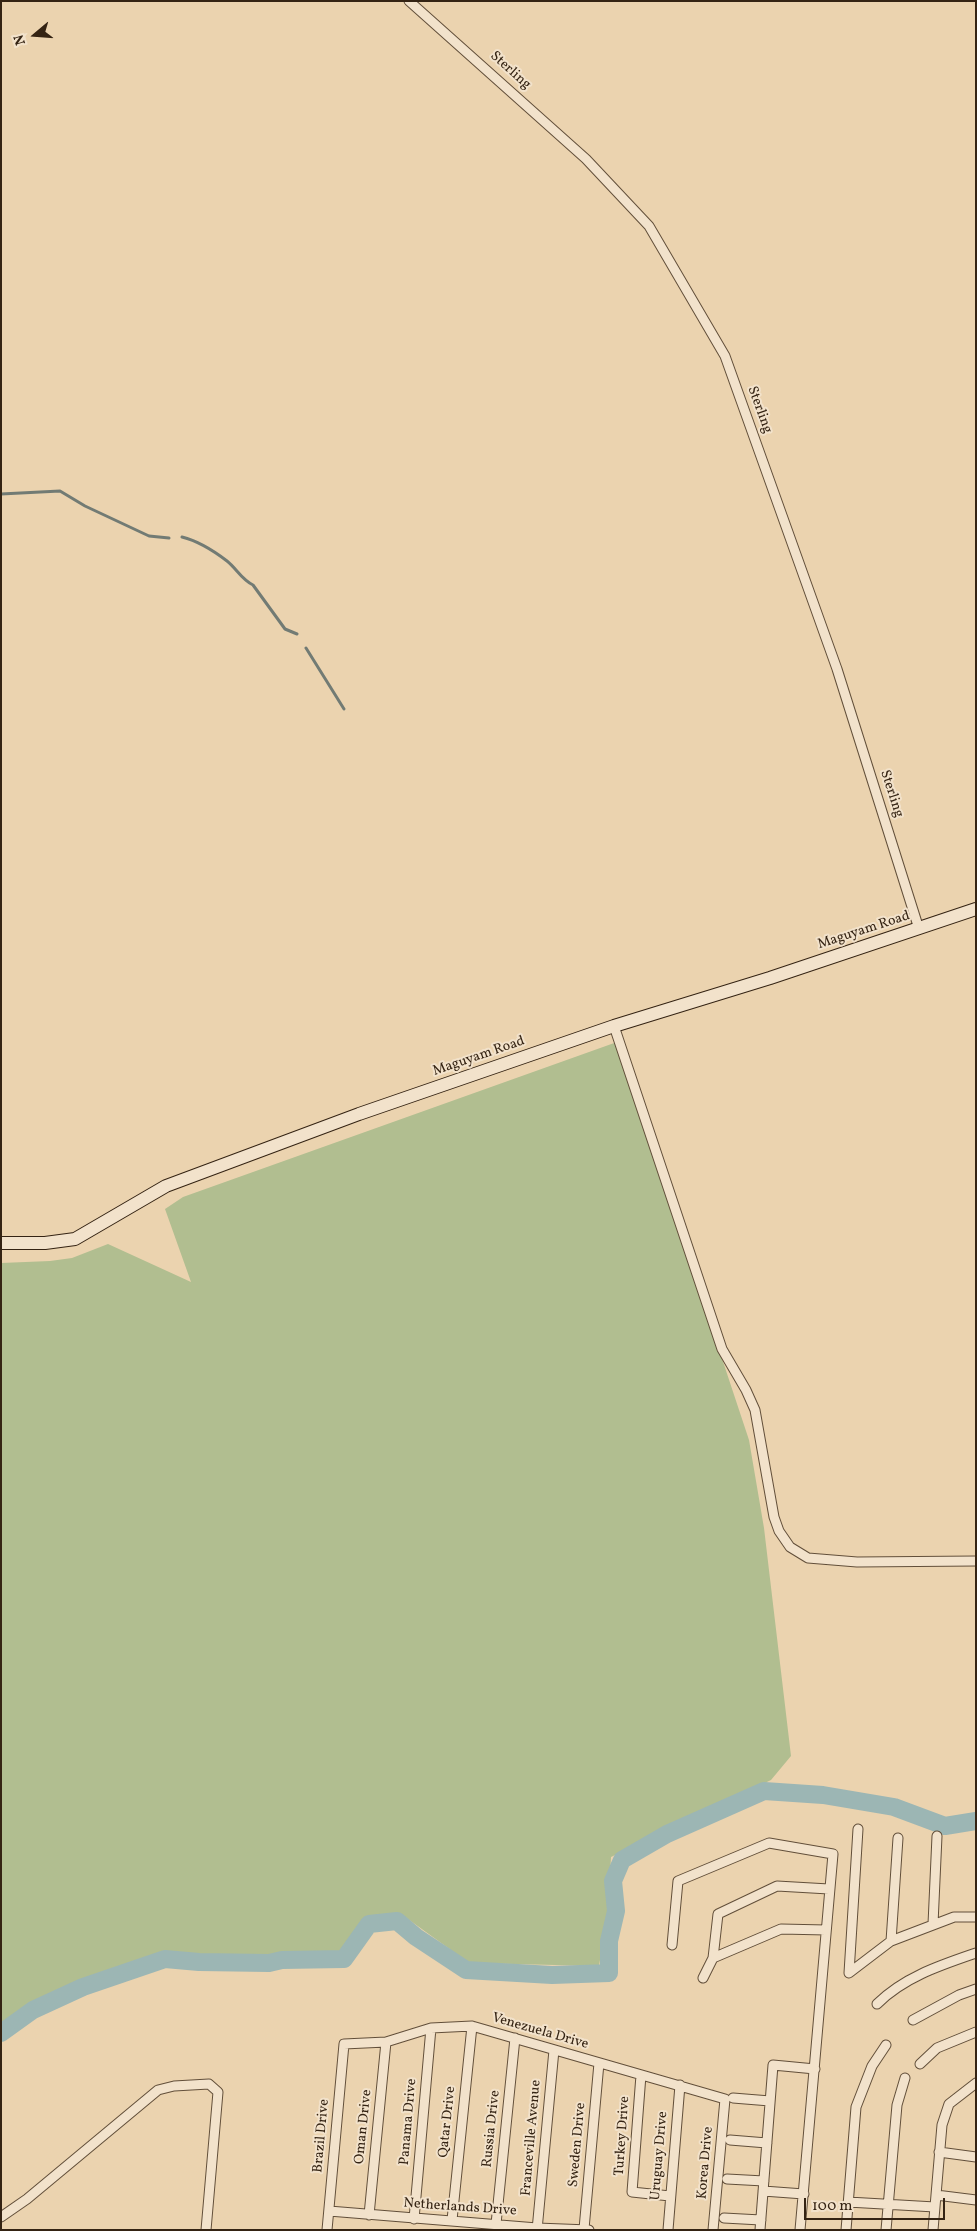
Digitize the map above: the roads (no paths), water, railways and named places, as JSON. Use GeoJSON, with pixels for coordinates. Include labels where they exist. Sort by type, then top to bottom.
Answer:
{"type":"FeatureCollection","features":[{"type":"Feature","properties":{"kind":"main road","name":"Maguyam Road"},"geometry":{"type":"LineString","coordinates":[[1,1243],[45,1243],[75,1239],[166,1186],[359,1114],[614,1026],[920,929],[976,909]]}},
{"type":"Feature","properties":{"kind":"street","name":"Sterling"},"geometry":{"type":"LineString","coordinates":[[409,1],[586,159],[649,226],[725,356],[837,669],[920,929]]}},
{"type":"Feature","properties":{"kind":"street"},"geometry":{"type":"LineString","coordinates":[[614,1026],[722,1349],[746,1390],[755,1410],[774,1517],[779,1531],[790,1547],[808,1558],[857,1562],[976,1561]]}},
{"type":"Feature","properties":{"kind":"street"},"geometry":{"type":"LineString","coordinates":[[858,1829],[849,1973],[891,1941],[954,1917],[976,1918]]}},
{"type":"Feature","properties":{"kind":"street"},"geometry":{"type":"LineString","coordinates":[[932,1924],[937,1836]]}},
{"type":"Feature","properties":{"kind":"street"},"geometry":{"type":"LineString","coordinates":[[891,1941],[898,1838]]}},
{"type":"Feature","properties":{"kind":"street"},"geometry":{"type":"LineString","coordinates":[[672,1944],[678,1881],[769,1843],[833,1854],[800,2230]]}},
{"type":"Feature","properties":{"kind":"street"},"geometry":{"type":"LineString","coordinates":[[703,1978],[713,1958],[718,1914],[776,1886],[830,1888]]}},
{"type":"Feature","properties":{"kind":"street"},"geometry":{"type":"LineString","coordinates":[[713,1958],[781,1928],[826,1930]]}},
{"type":"Feature","properties":{"kind":"street"},"geometry":{"type":"LineString","coordinates":[[877,2004],[887,1994],[921,1973],[976,1953]]}},
{"type":"Feature","properties":{"kind":"street"},"geometry":{"type":"LineString","coordinates":[[913,2020],[959,1995],[976,1989]]}},
{"type":"Feature","properties":{"kind":"street","name":"Venezuela Drive"},"geometry":{"type":"LineString","coordinates":[[344,2044],[386,2042],[431,2028],[472,2026],[729,2099],[770,2101]]}},
{"type":"Feature","properties":{"kind":"street","name":"Qatar Drive"},"geometry":{"type":"LineString","coordinates":[[452,2220],[472,2026]]}},
{"type":"Feature","properties":{"kind":"street","name":"Panama Drive"},"geometry":{"type":"LineString","coordinates":[[414,2219],[431,2028]]}},
{"type":"Feature","properties":{"kind":"street"},"geometry":{"type":"LineString","coordinates":[[920,2064],[937,2048],[976,2032]]}},
{"type":"Feature","properties":{"kind":"street","name":"Russia Drive"},"geometry":{"type":"LineString","coordinates":[[496,2224],[515,2038]]}},
{"type":"Feature","properties":{"kind":"street","name":"Oman Drive"},"geometry":{"type":"LineString","coordinates":[[369,2215],[386,2042]]}},
{"type":"Feature","properties":{"kind":"street","name":"Brazil Drive"},"geometry":{"type":"LineString","coordinates":[[327,2230],[344,2044]]}},
{"type":"Feature","properties":{"kind":"street"},"geometry":{"type":"LineString","coordinates":[[846,2230],[856,2107],[872,2066],[886,2046]]}},
{"type":"Feature","properties":{"kind":"street","name":"Franceville Avenue"},"geometry":{"type":"LineString","coordinates":[[537,2229],[554,2050]]}},
{"type":"Feature","properties":{"kind":"street","name":"Sweden Drive"},"geometry":{"type":"LineString","coordinates":[[584,2229],[599,2063]]}},
{"type":"Feature","properties":{"kind":"street"},"geometry":{"type":"LineString","coordinates":[[724,2218],[760,2225],[773,2065],[815,2069]]}},
{"type":"Feature","properties":{"kind":"street","name":"Turkey Drive"},"geometry":{"type":"LineString","coordinates":[[641,2075],[632,2192],[670,2196]]}},
{"type":"Feature","properties":{"kind":"street"},"geometry":{"type":"LineString","coordinates":[[886,2230],[897,2104],[905,2078]]}},
{"type":"Feature","properties":{"kind":"street"},"geometry":{"type":"LineString","coordinates":[[933,2230],[942,2125],[949,2104],[976,2083]]}},
{"type":"Feature","properties":{"kind":"street"},"geometry":{"type":"LineString","coordinates":[[1,2217],[27,2199],[158,2090],[174,2086],[209,2084],[218,2092],[206,2230]]}},
{"type":"Feature","properties":{"kind":"street","name":"Uruguay Drive"},"geometry":{"type":"LineString","coordinates":[[668,2230],[680,2085]]}},
{"type":"Feature","properties":{"kind":"street","name":"Korea Drive"},"geometry":{"type":"LineString","coordinates":[[714,2230],[729,2099]]}},
{"type":"Feature","properties":{"kind":"street"},"geometry":{"type":"LineString","coordinates":[[730,2140],[767,2143]]}},
{"type":"Feature","properties":{"kind":"street"},"geometry":{"type":"LineString","coordinates":[[939,2152],[976,2157]]}},
{"type":"Feature","properties":{"kind":"street"},"geometry":{"type":"LineString","coordinates":[[727,2179],[804,2194]]}},
{"type":"Feature","properties":{"kind":"street"},"geometry":{"type":"LineString","coordinates":[[936,2196],[976,2200]]}},
{"type":"Feature","properties":{"kind":"street"},"geometry":{"type":"LineString","coordinates":[[848,2202],[935,2207]]}},
{"type":"Feature","properties":{"kind":"street","name":"Netherlands Drive"},"geometry":{"type":"LineString","coordinates":[[329,2212],[452,2220],[537,2229],[589,2230]]}},
{"type":"Feature","properties":{"kind":"waterway"},"geometry":{"type":"LineString","coordinates":[[1,494],[60,491],[85,506],[149,536],[169,538]]}},
{"type":"Feature","properties":{"kind":"waterway"},"geometry":{"type":"LineString","coordinates":[[182,537],[206,547],[227,561],[245,580],[253,585],[285,629],[297,634]]}},
{"type":"Feature","properties":{"kind":"waterway"},"geometry":{"type":"LineString","coordinates":[[306,648],[344,709]]}},
{"type":"Feature","properties":{"kind":"waterway"},"geometry":{"type":"LineString","coordinates":[[1,2033],[33,2010],[83,1987],[165,1959],[199,1962],[269,1963],[282,1960],[344,1959],[369,1924],[397,1921],[416,1937],[466,1970],[552,1975],[609,1973],[609,1941],[616,1911],[613,1881],[622,1860],[667,1834],[764,1791],[823,1795],[894,1807],[945,1826],[976,1821]]}}]}
